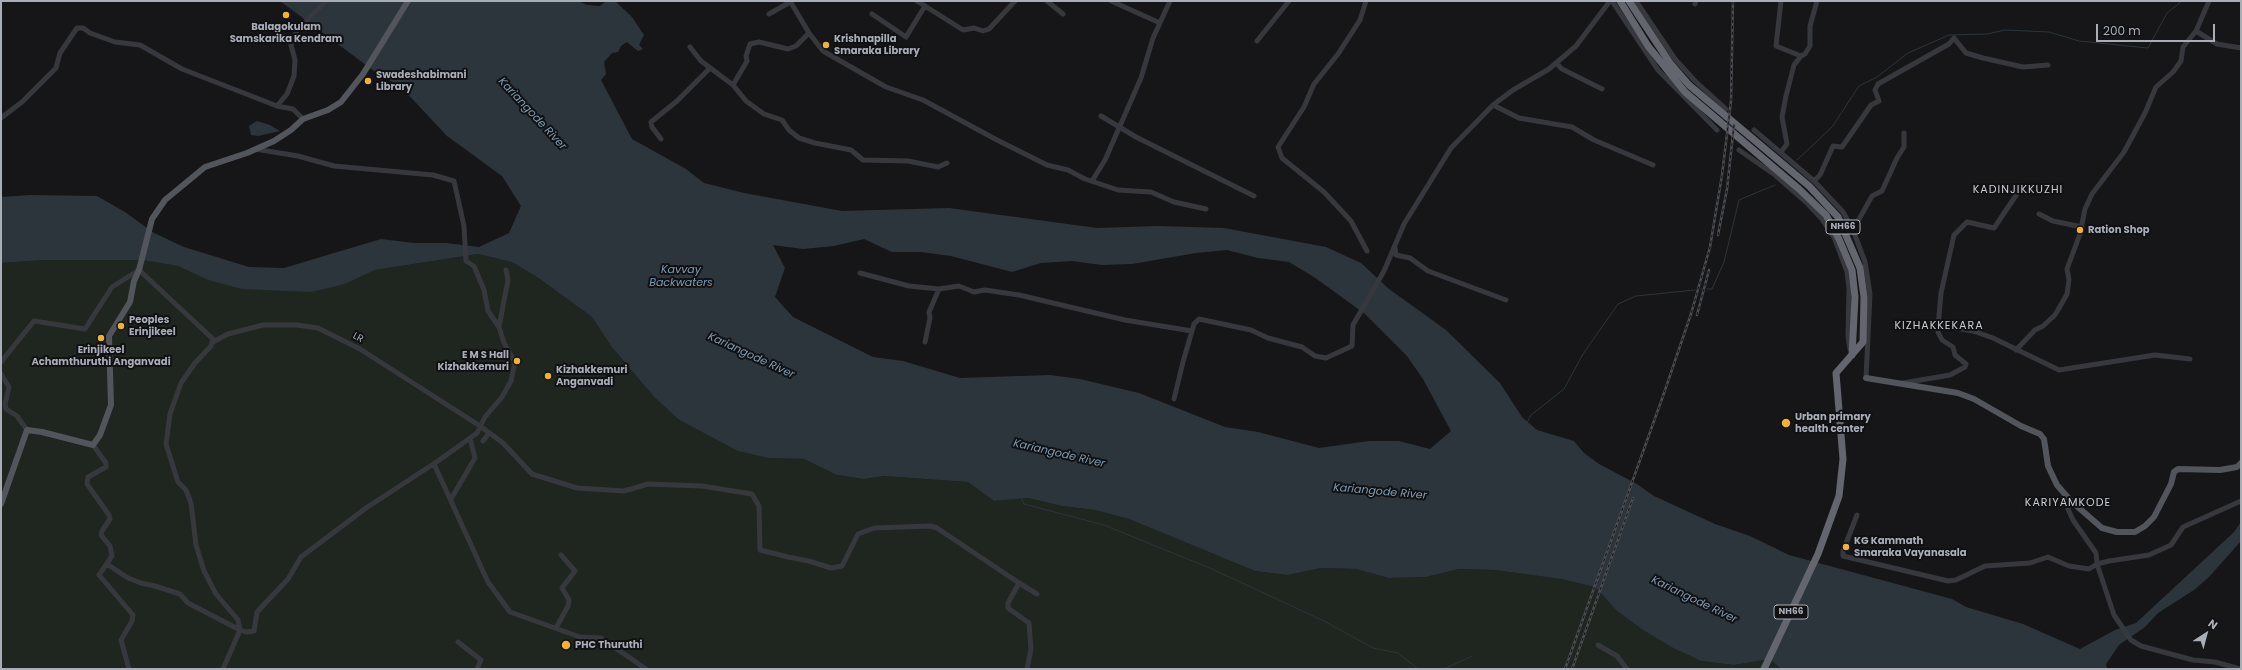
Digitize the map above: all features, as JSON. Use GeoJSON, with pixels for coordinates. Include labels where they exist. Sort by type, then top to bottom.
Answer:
{"type":"FeatureCollection","features":[{"type":"Feature","properties":{"kind":"highway","name":"NH66"},"geometry":{"type":"LineString","coordinates":[[1620,1],[1648,46],[1665,69],[1712,117],[1756,153],[1826,215],[1839,238],[1852,270],[1856,297],[1852,356]]}},
{"type":"Feature","properties":{"kind":"highway","name":"NH66"},"geometry":{"type":"LineString","coordinates":[[1630,1],[1670,63],[1689,85],[1713,107],[1814,191],[1838,217],[1851,243],[1860,268],[1864,297],[1863,342],[1836,373],[1843,459],[1839,496],[1818,554],[1764,669]]}},
{"type":"Feature","properties":{"kind":"main road"},"geometry":{"type":"LineString","coordinates":[[1,504],[27,430],[42,432],[93,445],[100,435],[111,405],[109,336],[128,307],[152,219],[165,200],[197,172],[219,161],[255,150],[286,134],[303,119],[328,110],[341,102],[363,74],[408,1]]}},
{"type":"Feature","properties":{"kind":"main road"},"geometry":{"type":"LineString","coordinates":[[1866,378],[1958,392],[1974,399],[2021,426],[2040,434],[2044,439],[2048,466],[2057,485],[2072,501],[2102,528],[2117,532],[2135,532],[2145,526],[2154,517],[2171,484],[2174,472],[2178,469],[2220,470],[2237,467],[2241,463]]}},
{"type":"Feature","properties":{"kind":"street"},"geometry":{"type":"LineString","coordinates":[[277,106],[287,94],[294,76],[295,60],[291,45],[297,30],[326,1]]}},
{"type":"Feature","properties":{"kind":"street"},"geometry":{"type":"LineString","coordinates":[[769,14],[791,1],[809,33],[827,54],[874,81],[923,100],[1036,160],[1068,170],[1092,181],[1118,190],[1151,192],[1174,202],[1206,209]]}},
{"type":"Feature","properties":{"kind":"street"},"geometry":{"type":"LineString","coordinates":[[917,1],[963,30],[974,28],[983,31],[989,29],[1016,1]]}},
{"type":"Feature","properties":{"kind":"street"},"geometry":{"type":"LineString","coordinates":[[1047,1],[1063,14]]}},
{"type":"Feature","properties":{"kind":"street"},"geometry":{"type":"LineString","coordinates":[[1111,1],[1160,23]]}},
{"type":"Feature","properties":{"kind":"street"},"geometry":{"type":"LineString","coordinates":[[1092,181],[1120,127],[1141,78],[1153,38],[1170,1]]}},
{"type":"Feature","properties":{"kind":"street"},"geometry":{"type":"LineString","coordinates":[[1257,41],[1289,1]]}},
{"type":"Feature","properties":{"kind":"street"},"geometry":{"type":"LineString","coordinates":[[1366,1],[1360,20],[1338,54],[1314,84],[1304,107],[1278,147],[1282,158],[1324,192],[1351,222],[1367,251]]}},
{"type":"Feature","properties":{"kind":"street"},"geometry":{"type":"LineString","coordinates":[[1174,399],[1194,324],[1199,319],[1210,320],[1251,330],[1268,338],[1302,347],[1315,356],[1326,358],[1352,346],[1353,325],[1384,271],[1404,224],[1451,148],[1494,105],[1513,90],[1556,63],[1576,46],[1611,1],[1658,70],[1717,130]]}},
{"type":"Feature","properties":{"kind":"street"},"geometry":{"type":"LineString","coordinates":[[1636,1],[1675,59],[1695,81],[1726,109]]}},
{"type":"Feature","properties":{"kind":"street"},"geometry":{"type":"LineString","coordinates":[[1781,1],[1776,46],[1799,57]]}},
{"type":"Feature","properties":{"kind":"street"},"geometry":{"type":"LineString","coordinates":[[1781,152],[1786,144],[1782,117],[1786,96],[1794,65],[1799,57],[1806,54],[1810,46],[1810,26],[1817,1]]}},
{"type":"Feature","properties":{"kind":"street"},"geometry":{"type":"LineString","coordinates":[[2016,350],[2035,330],[2043,326],[2055,315],[2067,294],[2069,280],[2066,269],[2082,227],[2085,209],[2092,194],[2124,152],[2145,113],[2156,87],[2176,68],[2181,61],[2183,47],[2196,32],[2209,1]]}},
{"type":"Feature","properties":{"kind":"street"},"geometry":{"type":"LineString","coordinates":[[872,14],[906,37],[925,6]]}},
{"type":"Feature","properties":{"kind":"street"},"geometry":{"type":"LineString","coordinates":[[1,118],[22,102],[56,68],[60,52],[77,28],[83,28],[90,33],[115,42],[140,45],[182,69],[277,106],[292,109],[303,119]]}},
{"type":"Feature","properties":{"kind":"street"},"geometry":{"type":"LineString","coordinates":[[2196,32],[2217,44],[2241,48]]}},
{"type":"Feature","properties":{"kind":"street"},"geometry":{"type":"LineString","coordinates":[[733,85],[745,66],[750,44],[759,42],[780,48],[792,48],[809,33]]}},
{"type":"Feature","properties":{"kind":"street"},"geometry":{"type":"LineString","coordinates":[[1814,181],[1820,175],[1833,146],[1842,147],[1849,140],[1871,105],[1879,101],[1875,90],[1878,84],[1949,44],[1954,38],[1966,52],[1989,60],[2023,67],[2048,64]]}},
{"type":"Feature","properties":{"kind":"street"},"geometry":{"type":"LineString","coordinates":[[690,47],[710,68],[733,85],[755,109],[764,114],[782,120],[789,130],[807,141],[850,150],[863,160],[908,161],[938,167],[947,163]]}},
{"type":"Feature","properties":{"kind":"street"},"geometry":{"type":"LineString","coordinates":[[1556,63],[1562,69],[1602,89]]}},
{"type":"Feature","properties":{"kind":"street"},"geometry":{"type":"LineString","coordinates":[[661,139],[652,127],[651,122],[677,101],[710,68]]}},
{"type":"Feature","properties":{"kind":"street"},"geometry":{"type":"LineString","coordinates":[[1494,105],[1518,118],[1572,127],[1594,140],[1653,165]]}},
{"type":"Feature","properties":{"kind":"street"},"geometry":{"type":"LineString","coordinates":[[1101,116],[1254,196]]}},
{"type":"Feature","properties":{"kind":"street"},"geometry":{"type":"LineString","coordinates":[[1754,130],[1814,181],[1843,212],[1853,230],[1865,262],[1870,294],[1866,378]]}},
{"type":"Feature","properties":{"kind":"street"},"geometry":{"type":"LineString","coordinates":[[1853,230],[1872,196],[1882,191],[1897,158],[1904,147],[1904,134]]}},
{"type":"Feature","properties":{"kind":"street"},"geometry":{"type":"LineString","coordinates":[[107,564],[141,583],[180,594],[188,602],[240,630],[246,632],[254,631],[257,612],[288,579],[301,557],[366,508],[434,464],[477,433],[485,417],[505,391],[511,380],[515,362],[504,343],[499,327],[488,311],[484,290],[474,266],[466,261],[464,226],[454,181],[433,175],[334,166],[298,156],[255,150]]}},
{"type":"Feature","properties":{"kind":"street"},"geometry":{"type":"LineString","coordinates":[[1739,150],[1775,175],[1806,202],[1822,219],[1834,237],[1847,272],[1849,288],[1848,336],[1852,356]]}},
{"type":"Feature","properties":{"kind":"street"},"geometry":{"type":"LineString","coordinates":[[1902,384],[1950,375],[1965,367],[1966,364],[1955,355],[1953,347],[1942,340],[1938,332],[1941,293],[1954,235],[1967,222],[1994,228],[2019,191]]}},
{"type":"Feature","properties":{"kind":"street"},"geometry":{"type":"LineString","coordinates":[[2039,214],[2053,221],[2082,227]]}},
{"type":"Feature","properties":{"kind":"street"},"geometry":{"type":"LineString","coordinates":[[1395,247],[1396,255],[1410,258],[1428,271],[1506,300]]}},
{"type":"Feature","properties":{"kind":"street"},"geometry":{"type":"LineString","coordinates":[[1,362],[34,321],[84,329],[112,287],[139,266],[213,339],[213,342],[181,383],[170,414],[166,444],[178,482],[186,490],[191,503],[196,545],[204,571],[216,594],[238,620],[240,630],[223,669]]}},
{"type":"Feature","properties":{"kind":"street"},"geometry":{"type":"LineString","coordinates":[[499,327],[508,280],[506,270]]}},
{"type":"Feature","properties":{"kind":"street"},"geometry":{"type":"LineString","coordinates":[[860,273],[909,286],[939,289],[959,286],[974,292],[985,290],[1019,294],[1125,320],[1192,331]]}},
{"type":"Feature","properties":{"kind":"street"},"geometry":{"type":"LineString","coordinates":[[925,342],[930,318],[929,312],[939,289]]}},
{"type":"Feature","properties":{"kind":"street","name":"LR"},"geometry":{"type":"LineString","coordinates":[[213,342],[228,334],[263,325],[297,325],[318,328],[360,349],[480,426],[503,443],[532,474],[577,488],[624,490],[648,484],[732,489],[752,494],[759,506],[760,550],[831,568],[842,566],[858,534],[874,528],[930,526],[1019,583]]}},
{"type":"Feature","properties":{"kind":"street"},"geometry":{"type":"LineString","coordinates":[[1938,327],[1955,327],[1993,338],[2059,370],[2155,355],[2190,359]]}},
{"type":"Feature","properties":{"kind":"street"},"geometry":{"type":"LineString","coordinates":[[1,374],[9,387],[5,404],[6,409],[17,416],[27,430]]}},
{"type":"Feature","properties":{"kind":"street"},"geometry":{"type":"LineString","coordinates":[[483,441],[489,433]]}},
{"type":"Feature","properties":{"kind":"street"},"geometry":{"type":"LineString","coordinates":[[451,499],[475,458],[470,438]]}},
{"type":"Feature","properties":{"kind":"street"},"geometry":{"type":"LineString","coordinates":[[93,445],[106,463],[106,467],[88,477],[87,484],[109,515],[101,535],[112,552],[112,556],[99,575],[134,618],[121,640],[129,669]]}},
{"type":"Feature","properties":{"kind":"street"},"geometry":{"type":"LineString","coordinates":[[434,464],[451,499],[472,550],[496,596],[510,612],[528,620],[580,637],[606,640],[646,669]]}},
{"type":"Feature","properties":{"kind":"street"},"geometry":{"type":"LineString","coordinates":[[2072,501],[2068,509],[2073,520],[2096,553],[2097,564],[2114,615],[2131,640],[2141,646],[2192,660],[2215,662],[2240,669]]}},
{"type":"Feature","properties":{"kind":"street"},"geometry":{"type":"LineString","coordinates":[[1857,515],[1843,550],[1843,556],[1948,581],[1956,580],[1985,566],[2030,563],[2048,557],[2069,566],[2089,569],[2097,564],[2149,555],[2171,545],[2183,527],[2241,501]]}},
{"type":"Feature","properties":{"kind":"street"},"geometry":{"type":"LineString","coordinates":[[556,628],[568,606],[568,600],[562,588],[573,576],[575,571],[561,555]]}},
{"type":"Feature","properties":{"kind":"street"},"geometry":{"type":"LineString","coordinates":[[1027,669],[1031,648],[1029,623],[1008,608],[1008,603],[1019,583],[1037,594]]}},
{"type":"Feature","properties":{"kind":"street"},"geometry":{"type":"LineString","coordinates":[[458,642],[481,660],[477,669]]}},
{"type":"Feature","properties":{"kind":"street"},"geometry":{"type":"LineString","coordinates":[[1598,645],[1617,656],[1627,669]]}},
{"type":"Feature","properties":{"kind":"shaded area"},"geometry":{"type":"Polygon","coordinates":[[[478,254],[512,262],[540,279],[592,317],[611,346],[654,397],[678,419],[769,458],[804,459],[837,475],[864,479],[884,476],[968,482],[994,501],[1028,498],[1062,506],[1095,510],[1129,519],[1255,571],[1288,575],[1321,568],[1356,569],[1389,578],[1426,577],[1459,569],[1495,570],[1561,579],[1595,587],[1617,611],[1643,630],[1671,647],[1701,661],[1734,665],[1770,659],[1781,669],[1,669],[1,263],[43,260],[142,260],[178,266],[208,280],[345,284],[375,270],[478,254]]]}},
{"type":"Feature","properties":{"kind":"water","name":"Kavvay Backwaters"},"geometry":{"type":"Polygon","coordinates":[[[280,1],[578,1],[587,5],[600,6],[606,1],[615,1],[632,17],[644,35],[639,45],[643,49],[638,51],[627,42],[621,46],[618,52],[612,53],[604,62],[606,74],[601,80],[632,139],[686,169],[704,183],[744,193],[842,211],[949,208],[1097,228],[1158,226],[1224,228],[1326,247],[1361,263],[1389,289],[1446,330],[1500,383],[1522,417],[1537,430],[1574,441],[1584,453],[1599,464],[1637,484],[1654,496],[1715,524],[1750,536],[1789,555],[1952,599],[1966,607],[2023,624],[2080,649],[2115,630],[2136,623],[2234,532],[2241,522],[2241,541],[2209,577],[2194,590],[2158,613],[2145,627],[2119,645],[2106,664],[2107,669],[1781,669],[1770,659],[1734,665],[1701,661],[1671,647],[1643,630],[1617,611],[1595,587],[1561,579],[1495,570],[1459,569],[1426,577],[1389,578],[1356,569],[1321,568],[1288,575],[1255,571],[1129,519],[1095,510],[1062,506],[1028,498],[994,501],[968,482],[884,476],[864,479],[837,475],[804,459],[769,458],[738,451],[678,419],[654,397],[611,346],[592,317],[540,279],[512,262],[478,254],[375,270],[345,284],[311,292],[242,289],[208,280],[178,266],[142,260],[43,260],[1,263],[1,197],[30,195],[97,196],[125,212],[154,233],[184,247],[249,267],[284,268],[381,239],[414,243],[446,243],[479,247],[509,233],[521,206],[502,176],[447,136],[402,88],[374,71],[280,1]],[[864,239],[834,246],[803,249],[773,245],[785,268],[775,297],[793,317],[873,357],[903,361],[960,378],[1050,375],[1080,379],[1139,393],[1225,427],[1258,432],[1319,448],[1369,441],[1399,441],[1430,449],[1451,431],[1423,379],[1407,356],[1365,314],[1314,277],[1289,262],[1258,258],[1227,250],[1196,253],[1132,264],[1102,265],[1072,261],[1041,263],[1012,272],[951,256],[921,252],[892,252],[864,239]]]}},
{"type":"Feature","properties":{"kind":"water"},"geometry":{"type":"Polygon","coordinates":[[[257,121],[270,125],[280,131],[258,136],[251,135],[249,126],[257,121]]]}},
{"type":"Feature","properties":{"kind":"waterway"},"geometry":{"type":"LineString","coordinates":[[1797,160],[1832,127],[1859,86],[1877,77],[1908,53],[1949,35],[1987,34],[2005,30],[2049,32],[2079,41],[2148,48],[2167,13],[2182,1]]}},
{"type":"Feature","properties":{"kind":"waterway"},"geometry":{"type":"LineString","coordinates":[[1707,289],[1712,289],[1724,262],[1739,200],[1775,185]]}},
{"type":"Feature","properties":{"kind":"waterway"},"geometry":{"type":"LineString","coordinates":[[1527,423],[1531,415],[1564,389],[1583,354],[1618,304],[1636,296],[1695,290]]}},
{"type":"Feature","properties":{"kind":"waterway"},"geometry":{"type":"LineString","coordinates":[[1022,499],[1024,504],[1104,525],[1212,569],[1324,621],[1373,648],[1398,653],[1418,669]]}},
{"type":"Feature","properties":{"kind":"waterway"},"geometry":{"type":"LineString","coordinates":[[1444,669],[1472,656]]}},
{"type":"Feature","properties":{"kind":"railway"},"geometry":{"type":"LineString","coordinates":[[1565,669],[1663,396],[1691,314],[1710,247],[1722,175],[1731,101],[1733,1]]}},
{"type":"Feature","properties":{"kind":"railway"},"geometry":{"type":"LineString","coordinates":[[1718,235],[1727,189],[1734,125]]}},
{"type":"Feature","properties":{"kind":"railway"},"geometry":{"type":"LineString","coordinates":[[1697,315],[1709,270]]}},
{"type":"Feature","properties":{"kind":"railway"},"geometry":{"type":"LineString","coordinates":[[1572,669],[1633,498]]}},
{"type":"Feature","properties":{"kind":"place","name":"Balagokulam Samskarika Kendram"},"geometry":{"type":"Point","coordinates":[286,15]}},
{"type":"Feature","properties":{"kind":"place","name":"Krishnapilla Smaraka Library"},"geometry":{"type":"Point","coordinates":[826,45]}},
{"type":"Feature","properties":{"kind":"place","name":"Swadeshabimani Library"},"geometry":{"type":"Point","coordinates":[368,81]}},
{"type":"Feature","properties":{"kind":"place","name":"Ration Shop"},"geometry":{"type":"Point","coordinates":[2080,230]}},
{"type":"Feature","properties":{"kind":"place","name":"Peoples Erinjikeel"},"geometry":{"type":"Point","coordinates":[121,326]}},
{"type":"Feature","properties":{"kind":"place","name":"Erinjikeel Achamthuruthi Anganvadi"},"geometry":{"type":"Point","coordinates":[101,338]}},
{"type":"Feature","properties":{"kind":"place","name":"E M S Hall Kizhakkemuri"},"geometry":{"type":"Point","coordinates":[517,361]}},
{"type":"Feature","properties":{"kind":"place","name":"Kizhakkemuri Anganvadi"},"geometry":{"type":"Point","coordinates":[548,376]}},
{"type":"Feature","properties":{"kind":"place","name":"Urban primary health center"},"geometry":{"type":"Point","coordinates":[1786,423]}},
{"type":"Feature","properties":{"kind":"place","name":"KG Kammath Smaraka Vayanasala"},"geometry":{"type":"Point","coordinates":[1846,547]}},
{"type":"Feature","properties":{"kind":"place","name":"PHC Thuruthi"},"geometry":{"type":"Point","coordinates":[566,645]}},
{"type":"Feature","properties":{"kind":"district","name":"KADINJIKKUZHI"},"geometry":{"type":"Point","coordinates":[2018,190]}},
{"type":"Feature","properties":{"kind":"district","name":"KIZHAKKEKARA"},"geometry":{"type":"Point","coordinates":[1939,326]}},
{"type":"Feature","properties":{"kind":"district","name":"KARIYAMKODE"},"geometry":{"type":"Point","coordinates":[2068,503]}},
{"type":"Feature","properties":{"kind":"water label","name":"Kariangode River"},"geometry":{"type":"Point","coordinates":[532,114]}},
{"type":"Feature","properties":{"kind":"water label","name":"Kariangode River"},"geometry":{"type":"Point","coordinates":[751,356]}},
{"type":"Feature","properties":{"kind":"water label","name":"Kariangode River"},"geometry":{"type":"Point","coordinates":[1059,454]}},
{"type":"Feature","properties":{"kind":"water label","name":"Kariangode River"},"geometry":{"type":"Point","coordinates":[1380,492]}},
{"type":"Feature","properties":{"kind":"water label","name":"Kariangode River"},"geometry":{"type":"Point","coordinates":[1694,600]}}]}
